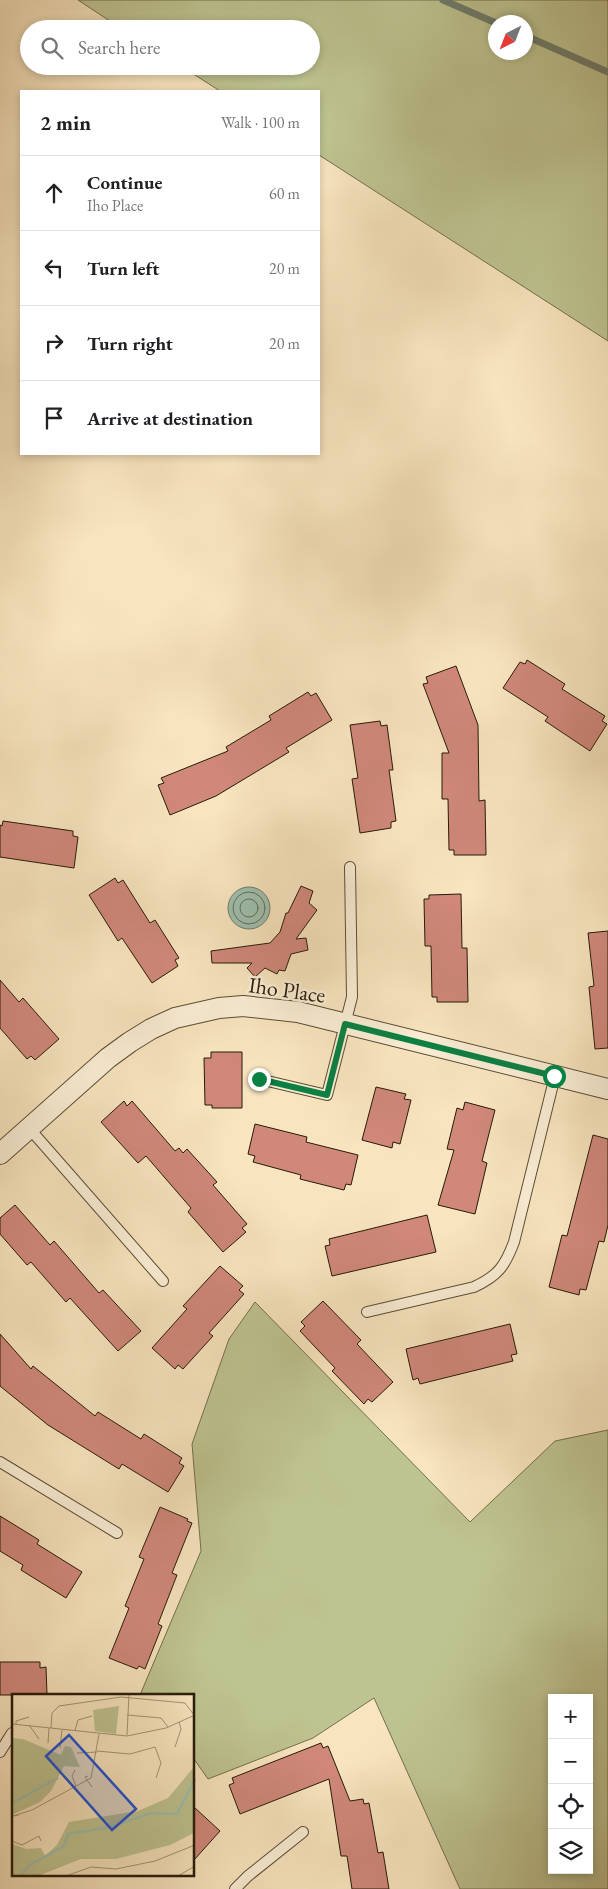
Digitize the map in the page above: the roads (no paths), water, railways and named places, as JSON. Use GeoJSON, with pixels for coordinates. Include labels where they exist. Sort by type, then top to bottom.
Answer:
{"type":"FeatureCollection","features":[{"type":"Feature","properties":{"kind":"street","name":"Iho Place"},"geometry":{"type":"LineString","coordinates":[[0,1154],[108,1058],[130,1042],[151,1029],[175,1018],[212,1009],[244,1006],[298,1012],[608,1089]]}},
{"type":"Feature","properties":{"kind":"lane"},"geometry":{"type":"LineString","coordinates":[[259,1079],[327,1095],[352,997],[350,867]]}},
{"type":"Feature","properties":{"kind":"lane"},"geometry":{"type":"LineString","coordinates":[[367,1312],[474,1288],[498,1273],[507,1260],[514,1242],[554,1076]]}},
{"type":"Feature","properties":{"kind":"lane"},"geometry":{"type":"LineString","coordinates":[[28,1128],[163,1281]]}},
{"type":"Feature","properties":{"kind":"lane"},"geometry":{"type":"LineString","coordinates":[[0,1462],[117,1533]]}},
{"type":"Feature","properties":{"kind":"lane"},"geometry":{"type":"LineString","coordinates":[[0,1752],[12,1733]]}},
{"type":"Feature","properties":{"kind":"lane"},"geometry":{"type":"LineString","coordinates":[[236,1889],[248,1876],[303,1832]]}},
{"type":"Feature","properties":{"kind":"water"},"geometry":{"type":"Polygon","coordinates":[[[249,887],[264,893],[270,908],[264,923],[249,929],[234,923],[228,908],[234,893],[249,887]]]}},
{"type":"Feature","properties":{"kind":"waterway"},"geometry":{"type":"LineString","coordinates":[[443,0],[488,20]]}},
{"type":"Feature","properties":{"kind":"waterway"},"geometry":{"type":"LineString","coordinates":[[533,39],[608,72]]}}]}
